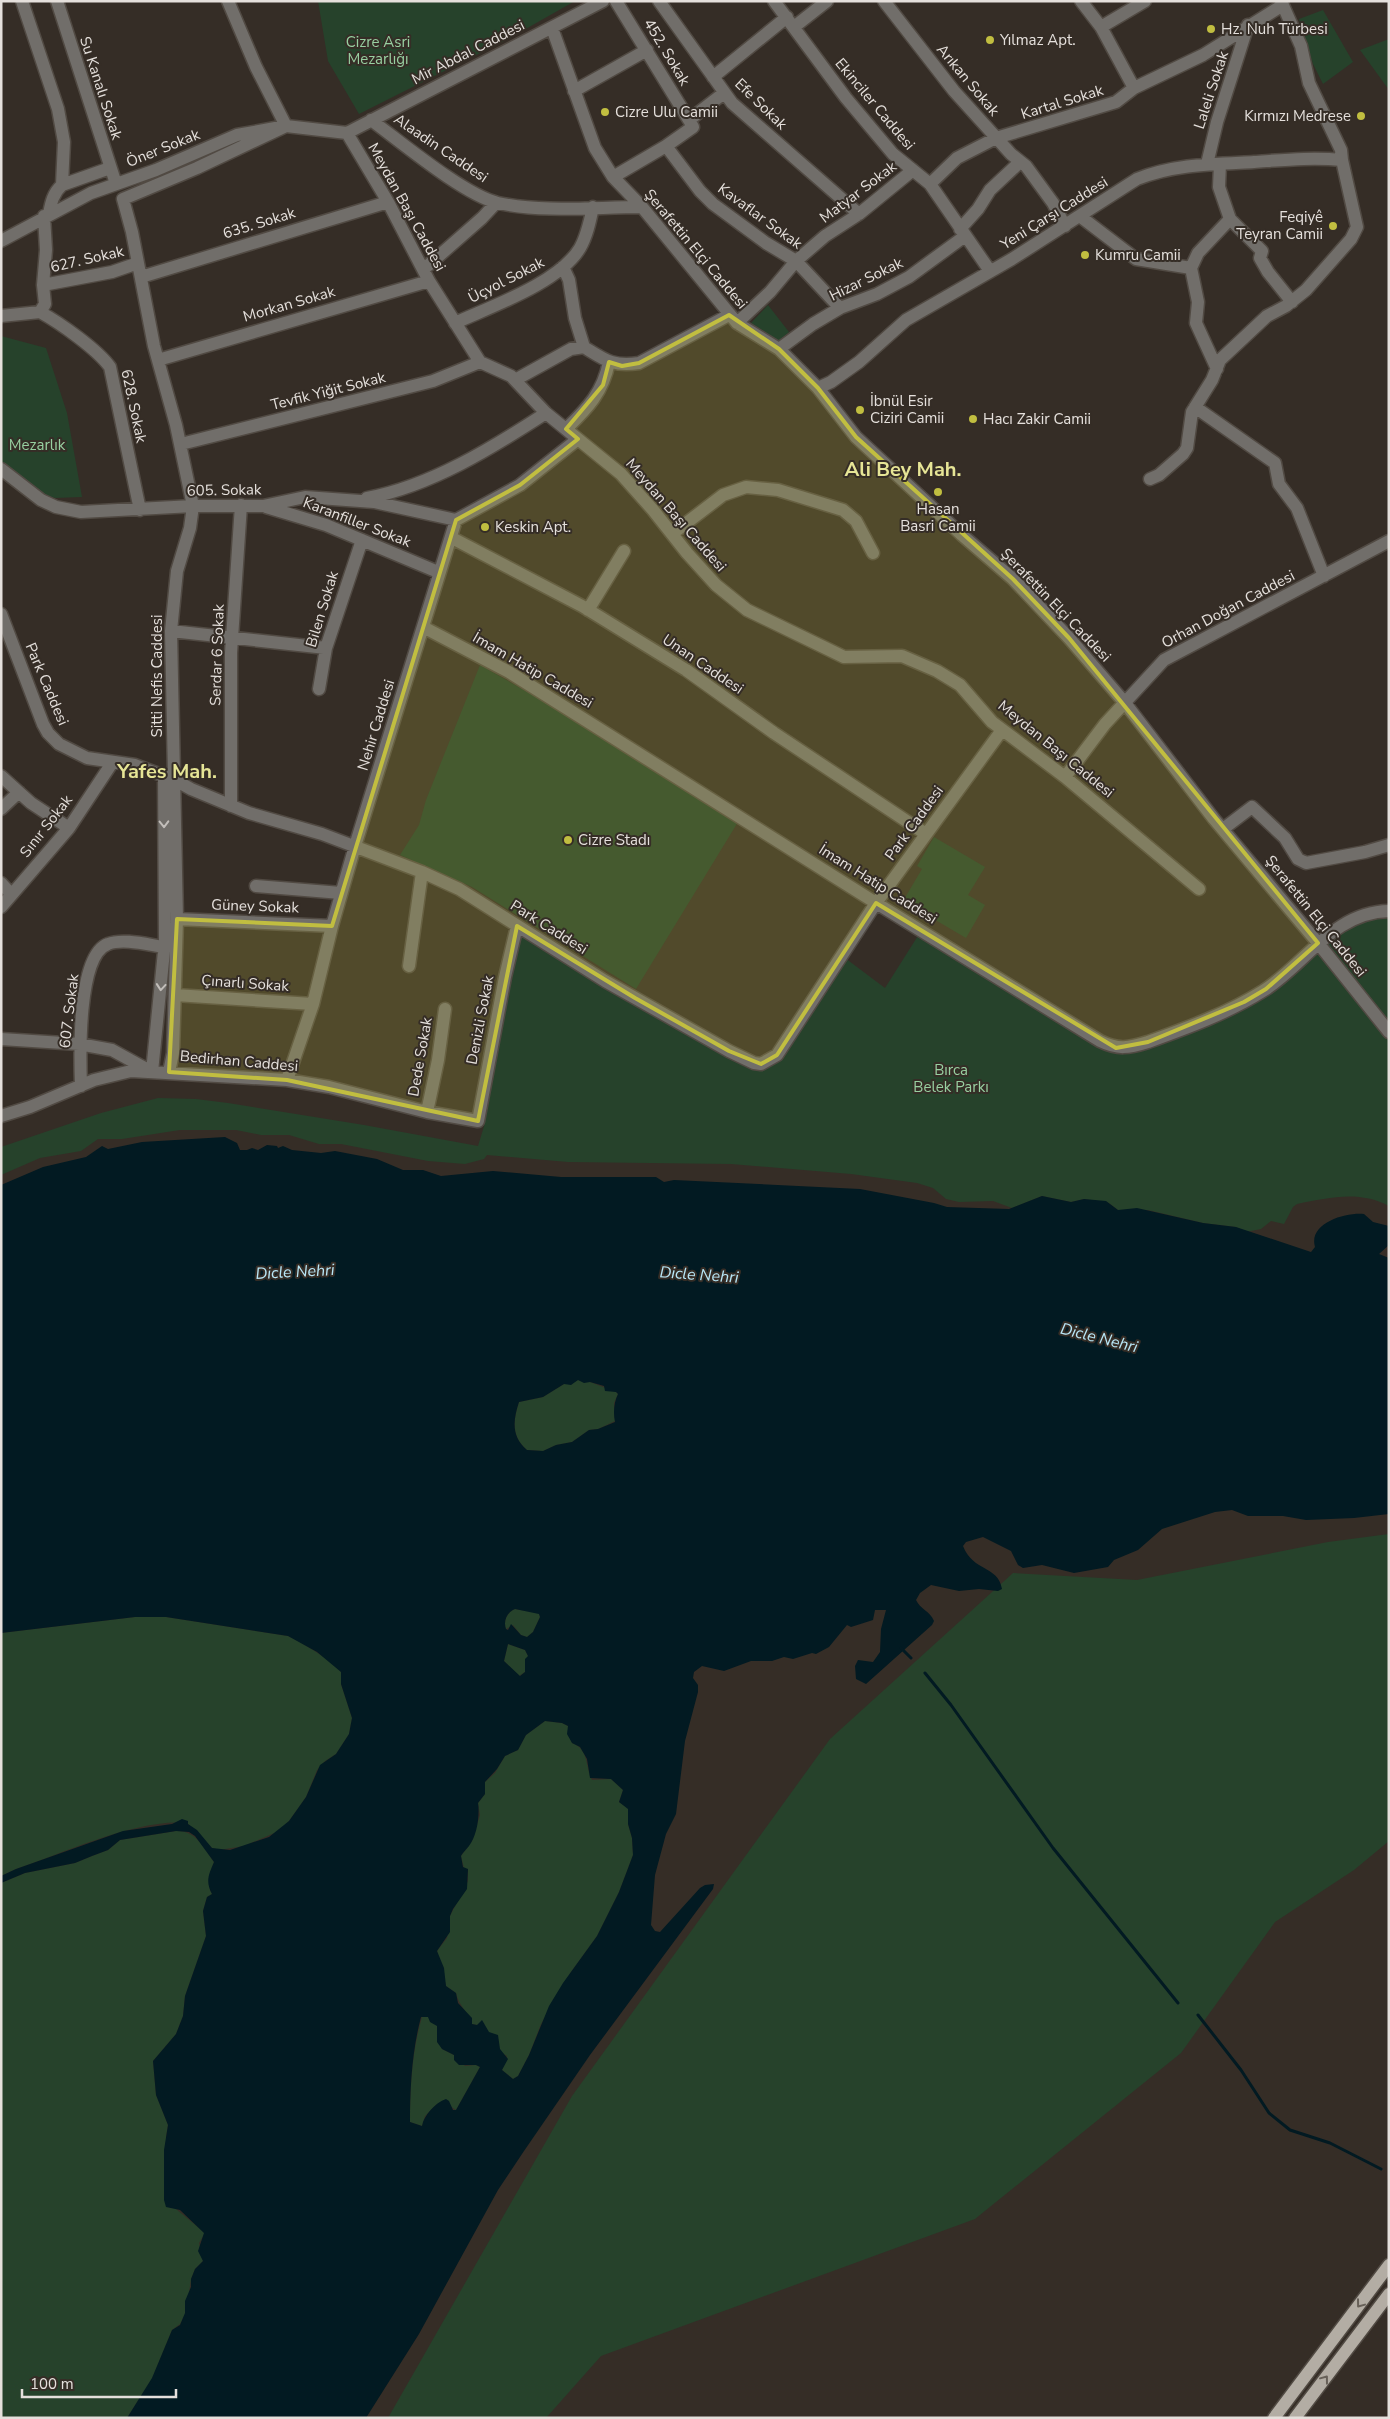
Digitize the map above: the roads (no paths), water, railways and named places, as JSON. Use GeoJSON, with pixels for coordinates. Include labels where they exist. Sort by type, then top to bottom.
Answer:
{"type":"FeatureCollection","features":[{"type":"Feature","properties":{"kind":"main road"},"geometry":{"type":"LineString","coordinates":[[1276,2417],[1389,2266]]}},
{"type":"Feature","properties":{"kind":"main road"},"geometry":{"type":"LineString","coordinates":[[1296,2418],[1389,2294]]}},
{"type":"Feature","properties":{"kind":"street"},"geometry":{"type":"LineString","coordinates":[[22,1],[58,109],[64,142],[62,186]]}},
{"type":"Feature","properties":{"kind":"street","name":"Su Kanalı Sokak"},"geometry":{"type":"LineString","coordinates":[[57,1],[116,184]]}},
{"type":"Feature","properties":{"kind":"street"},"geometry":{"type":"LineString","coordinates":[[228,1],[256,67],[286,126]]}},
{"type":"Feature","properties":{"kind":"street","name":"Mir Abdal Caddesi"},"geometry":{"type":"LineString","coordinates":[[347,133],[603,1]]}},
{"type":"Feature","properties":{"kind":"street","name":"452. Sokak"},"geometry":{"type":"LineString","coordinates":[[616,1],[688,120]]}},
{"type":"Feature","properties":{"kind":"street","name":"Efe Sokak"},"geometry":{"type":"LineString","coordinates":[[659,1],[732,104],[859,214]]}},
{"type":"Feature","properties":{"kind":"street","name":"Ekinciler Caddesi"},"geometry":{"type":"LineString","coordinates":[[774,1],[846,98],[893,154],[930,184],[990,271]]}},
{"type":"Feature","properties":{"kind":"street"},"geometry":{"type":"LineString","coordinates":[[713,78],[791,22],[827,1]]}},
{"type":"Feature","properties":{"kind":"street","name":"Arıkan Sokak"},"geometry":{"type":"LineString","coordinates":[[884,1],[954,92],[1020,162],[1052,203],[1065,226]]}},
{"type":"Feature","properties":{"kind":"street"},"geometry":{"type":"LineString","coordinates":[[1081,1],[1101,26],[1134,88]]}},
{"type":"Feature","properties":{"kind":"street"},"geometry":{"type":"LineString","coordinates":[[1101,26],[1146,1]]}},
{"type":"Feature","properties":{"kind":"street"},"geometry":{"type":"LineString","coordinates":[[1150,479],[1159,475],[1183,454],[1187,448],[1192,412],[1217,369],[1220,360],[1267,316],[1292,302],[1306,290],[1351,239],[1357,226],[1341,150],[1309,83],[1301,46],[1282,3]]}},
{"type":"Feature","properties":{"kind":"street","name":"Kartal Sokak"},"geometry":{"type":"LineString","coordinates":[[930,184],[957,158],[996,138],[1116,102],[1134,88],[1202,55],[1282,3]]}},
{"type":"Feature","properties":{"kind":"street","name":"Laleli Sokak"},"geometry":{"type":"LineString","coordinates":[[1248,25],[1218,122],[1213,164],[1230,219],[1262,251],[1260,258],[1268,272],[1292,302]]}},
{"type":"Feature","properties":{"kind":"street","name":"Şerafettin Elçi Caddesi"},"geometry":{"type":"LineString","coordinates":[[552,28],[595,148],[613,176],[642,208],[733,319],[779,349],[818,388],[856,437],[962,535],[1013,579],[1125,703],[1223,829],[1389,1032]]}},
{"type":"Feature","properties":{"kind":"street"},"geometry":{"type":"LineString","coordinates":[[574,91],[647,50]]}},
{"type":"Feature","properties":{"kind":"street"},"geometry":{"type":"LineString","coordinates":[[613,176],[666,146],[693,127],[688,120],[724,93]]}},
{"type":"Feature","properties":{"kind":"street","name":"Alaadin Caddesi"},"geometry":{"type":"LineString","coordinates":[[371,120],[468,189],[496,202],[547,209],[642,208]]}},
{"type":"Feature","properties":{"kind":"street","name":"Öner Sokak"},"geometry":{"type":"LineString","coordinates":[[1,241],[46,215],[91,193],[156,170],[237,135],[286,126],[347,133]]}},
{"type":"Feature","properties":{"kind":"street","name":"Sitti Nefis Caddesi"},"geometry":{"type":"LineString","coordinates":[[169,1072],[173,1053],[177,919],[169,778],[171,631],[177,571],[190,528],[193,506],[181,444],[158,360],[124,198],[197,168],[286,126]]}},
{"type":"Feature","properties":{"kind":"street","name":"Meydan Başı Caddesi"},"geometry":{"type":"LineString","coordinates":[[347,133],[388,202],[429,281],[480,362],[511,376],[546,413],[621,474],[716,585],[747,610],[844,656],[902,656],[937,671],[960,685],[992,722],[1065,777],[1199,888]]}},
{"type":"Feature","properties":{"kind":"street","name":"Kavaflar Sokak"},"geometry":{"type":"LineString","coordinates":[[666,146],[700,191],[714,204],[766,243],[796,261],[840,308]]}},
{"type":"Feature","properties":{"kind":"street","name":"Yeni Çarşı Caddesi"},"geometry":{"type":"LineString","coordinates":[[818,388],[831,382],[858,362],[906,320],[1065,226],[1137,179],[1159,170],[1213,164],[1318,158],[1342,160]]}},
{"type":"Feature","properties":{"kind":"street","name":"Hizar Sokak"},"geometry":{"type":"LineString","coordinates":[[779,349],[813,324],[840,308],[877,294],[929,265],[963,232],[990,190],[1020,162]]}},
{"type":"Feature","properties":{"kind":"street"},"geometry":{"type":"LineString","coordinates":[[1,316],[40,312],[45,304],[43,286],[46,215],[57,189],[110,168]]}},
{"type":"Feature","properties":{"kind":"street","name":"Matyar Sokak"},"geometry":{"type":"LineString","coordinates":[[609,362],[622,366],[639,363],[733,319],[770,292],[796,261],[825,236],[859,214],[913,170]]}},
{"type":"Feature","properties":{"kind":"street","name":"635. Sokak"},"geometry":{"type":"LineString","coordinates":[[141,277],[388,202]]}},
{"type":"Feature","properties":{"kind":"street"},"geometry":{"type":"LineString","coordinates":[[424,269],[482,218],[496,202]]}},
{"type":"Feature","properties":{"kind":"street","name":"Üçyol Sokak"},"geometry":{"type":"LineString","coordinates":[[455,323],[550,278],[563,267],[585,239],[593,208]]}},
{"type":"Feature","properties":{"kind":"street"},"geometry":{"type":"LineString","coordinates":[[1081,216],[1136,259],[1190,268]]}},
{"type":"Feature","properties":{"kind":"street"},"geometry":{"type":"LineString","coordinates":[[1217,369],[1196,323],[1198,302],[1190,268],[1198,253],[1230,219]]}},
{"type":"Feature","properties":{"kind":"street","name":"627. Sokak"},"geometry":{"type":"LineString","coordinates":[[43,286],[112,272],[138,263]]}},
{"type":"Feature","properties":{"kind":"street"},"geometry":{"type":"LineString","coordinates":[[563,267],[569,280],[575,318],[584,347],[599,358],[609,362],[603,385],[582,413],[566,429]]}},
{"type":"Feature","properties":{"kind":"street","name":"Morkan Sokak"},"geometry":{"type":"LineString","coordinates":[[158,360],[429,281]]}},
{"type":"Feature","properties":{"kind":"street","name":"628. Sokak"},"geometry":{"type":"LineString","coordinates":[[40,312],[62,324],[92,351],[103,357],[110,368],[140,510]]}},
{"type":"Feature","properties":{"kind":"street"},"geometry":{"type":"LineString","coordinates":[[515,380],[571,349],[584,347]]}},
{"type":"Feature","properties":{"kind":"street","name":"Tevfik Yiğit Sokak"},"geometry":{"type":"LineString","coordinates":[[181,444],[433,381],[480,362]]}},
{"type":"Feature","properties":{"kind":"street"},"geometry":{"type":"LineString","coordinates":[[1195,407],[1274,463],[1279,484],[1298,508],[1324,576]]}},
{"type":"Feature","properties":{"kind":"street"},"geometry":{"type":"LineString","coordinates":[[352,500],[395,492],[446,470],[546,413]]}},
{"type":"Feature","properties":{"kind":"street"},"geometry":{"type":"LineString","coordinates":[[456,520],[520,485],[578,438]]}},
{"type":"Feature","properties":{"kind":"street","name":"605. Sokak"},"geometry":{"type":"LineString","coordinates":[[1,469],[41,500],[56,507],[81,512],[193,506],[263,506],[305,497],[374,502],[456,520]]}},
{"type":"Feature","properties":{"kind":"street"},"geometry":{"type":"LineString","coordinates":[[672,534],[723,495],[746,487],[778,490],[843,510],[856,520],[873,553]]}},
{"type":"Feature","properties":{"kind":"street","name":"Serdar 6 Sokak"},"geometry":{"type":"LineString","coordinates":[[232,806],[232,637],[241,505]]}},
{"type":"Feature","properties":{"kind":"street","name":"Karanfiller Sokak"},"geometry":{"type":"LineString","coordinates":[[263,506],[326,525],[438,572]]}},
{"type":"Feature","properties":{"kind":"street","name":"Nehir Caddesi"},"geometry":{"type":"LineString","coordinates":[[287,1080],[312,1004],[355,846],[423,627],[438,572],[452,538],[456,520]]}},
{"type":"Feature","properties":{"kind":"street","name":"Unan Caddesi"},"geometry":{"type":"LineString","coordinates":[[452,538],[588,610],[686,670],[774,733],[926,834]]}},
{"type":"Feature","properties":{"kind":"street","name":"Bilen Sokak"},"geometry":{"type":"LineString","coordinates":[[319,689],[326,648],[362,540]]}},
{"type":"Feature","properties":{"kind":"street","name":"Orhan Doğan Caddesi"},"geometry":{"type":"LineString","coordinates":[[1065,777],[1088,744],[1164,660],[1389,542]]}},
{"type":"Feature","properties":{"kind":"street"},"geometry":{"type":"LineString","coordinates":[[588,610],[624,551]]}},
{"type":"Feature","properties":{"kind":"street","name":"Park Caddesi"},"geometry":{"type":"LineString","coordinates":[[1,614],[48,733],[59,744],[87,758],[135,765],[232,806],[355,846],[422,872],[459,889],[652,1008],[729,1051],[754,1063],[761,1064],[777,1055],[876,903],[1002,730]]}},
{"type":"Feature","properties":{"kind":"street","name":"İmam Hatip Caddesi"},"geometry":{"type":"LineString","coordinates":[[423,627],[509,672],[876,903],[1100,1041],[1116,1048],[1128,1048],[1148,1042],[1244,1002],[1279,979],[1318,943],[1358,916],[1372,911],[1389,911]]}},
{"type":"Feature","properties":{"kind":"street"},"geometry":{"type":"LineString","coordinates":[[171,631],[326,648]]}},
{"type":"Feature","properties":{"kind":"street","name":"Sınır Sokak"},"geometry":{"type":"LineString","coordinates":[[1,906],[69,828],[112,763]]}},
{"type":"Feature","properties":{"kind":"street"},"geometry":{"type":"LineString","coordinates":[[1,776],[31,803],[69,828]]}},
{"type":"Feature","properties":{"kind":"street"},"geometry":{"type":"LineString","coordinates":[[1,1039],[79,1044],[112,1050],[152,1072],[165,947],[169,778]]}},
{"type":"Feature","properties":{"kind":"street"},"geometry":{"type":"LineString","coordinates":[[1,809],[19,792]]}},
{"type":"Feature","properties":{"kind":"street"},"geometry":{"type":"LineString","coordinates":[[1223,829],[1252,807],[1285,838],[1298,859],[1306,863],[1364,852],[1389,845]]}},
{"type":"Feature","properties":{"kind":"street"},"geometry":{"type":"LineString","coordinates":[[409,966],[422,872]]}},
{"type":"Feature","properties":{"kind":"street"},"geometry":{"type":"LineString","coordinates":[[1,883],[12,894]]}},
{"type":"Feature","properties":{"kind":"street"},"geometry":{"type":"LineString","coordinates":[[256,886],[341,893]]}},
{"type":"Feature","properties":{"kind":"street","name":"Güney Sokak"},"geometry":{"type":"LineString","coordinates":[[177,919],[332,926]]}},
{"type":"Feature","properties":{"kind":"street","name":"Denizli Sokak"},"geometry":{"type":"LineString","coordinates":[[478,1121],[505,977],[517,926]]}},
{"type":"Feature","properties":{"kind":"street","name":"607. Sokak"},"geometry":{"type":"LineString","coordinates":[[81,1086],[79,1044],[91,964],[98,951],[107,944],[120,942],[165,947]]}},
{"type":"Feature","properties":{"kind":"street","name":"Çınarlı Sokak"},"geometry":{"type":"LineString","coordinates":[[175,995],[312,1004]]}},
{"type":"Feature","properties":{"kind":"street","name":"Dede Sokak"},"geometry":{"type":"LineString","coordinates":[[426,1112],[438,1060],[445,1009]]}},
{"type":"Feature","properties":{"kind":"street","name":"Bedirhan Caddesi"},"geometry":{"type":"LineString","coordinates":[[1,1116],[30,1107],[81,1086],[131,1071],[287,1080],[329,1087],[426,1112],[478,1121]]}},
{"type":"Feature","properties":{"kind":"water","name":"Dicle Nehri"},"geometry":{"type":"Polygon","coordinates":[[[225,1137],[237,1143],[240,1150],[252,1148],[258,1150],[267,1145],[321,1153],[335,1151],[377,1159],[403,1170],[423,1170],[441,1176],[493,1171],[561,1177],[656,1177],[664,1182],[674,1180],[860,1189],[947,1207],[1009,1209],[1042,1196],[1071,1202],[1084,1199],[1106,1201],[1118,1210],[1137,1208],[1203,1223],[1236,1227],[1311,1252],[1315,1247],[1314,1239],[1317,1231],[1323,1225],[1339,1217],[1364,1214],[1373,1222],[1389,1226],[1389,1245],[1379,1254],[1389,1258],[1389,1514],[1306,1520],[1283,1516],[1248,1516],[1232,1510],[1215,1512],[1162,1529],[1138,1550],[1114,1560],[1108,1567],[1074,1573],[1042,1565],[1023,1568],[1018,1565],[1011,1551],[983,1537],[966,1542],[963,1546],[973,1560],[996,1576],[1000,1581],[1002,1589],[998,1591],[979,1589],[959,1591],[931,1585],[920,1593],[916,1600],[934,1621],[932,1625],[866,1684],[856,1679],[855,1666],[858,1660],[873,1662],[880,1652],[881,1629],[886,1610],[875,1610],[873,1620],[851,1627],[847,1625],[829,1647],[816,1654],[812,1653],[793,1659],[784,1657],[772,1661],[751,1661],[724,1671],[702,1666],[694,1672],[693,1678],[698,1685],[698,1692],[685,1741],[676,1814],[666,1834],[655,1875],[651,1925],[655,1931],[660,1932],[700,1888],[705,1885],[714,1884],[713,1889],[590,2055],[498,2190],[419,2334],[366,2418],[127,2418],[152,2378],[172,2330],[180,2325],[185,2313],[185,2301],[191,2287],[191,2279],[195,2269],[203,2261],[198,2251],[204,2233],[180,2210],[166,2207],[164,2200],[164,2150],[168,2125],[156,2095],[153,2061],[176,2034],[183,2016],[185,1996],[206,1936],[203,1911],[207,1897],[212,1894],[208,1881],[214,1862],[195,1836],[189,1832],[176,1831],[120,1840],[108,1850],[75,1863],[25,1873],[1,1883],[1,1876],[123,1831],[172,1824],[182,1819],[188,1821],[188,1824],[197,1830],[212,1848],[230,1850],[269,1837],[289,1821],[306,1797],[320,1765],[336,1754],[349,1734],[352,1718],[341,1684],[341,1672],[317,1652],[288,1636],[166,1617],[135,1617],[1,1633],[1,1185],[43,1167],[86,1157],[102,1146],[108,1149],[142,1142],[225,1137]],[[578,1380],[571,1385],[564,1384],[543,1397],[519,1402],[515,1415],[516,1434],[518,1440],[527,1450],[543,1451],[556,1445],[572,1442],[589,1430],[598,1429],[615,1422],[614,1408],[618,1394],[616,1392],[605,1391],[604,1386],[590,1382],[584,1383],[578,1380]],[[512,1610],[505,1620],[506,1629],[508,1630],[511,1624],[521,1635],[527,1637],[533,1632],[540,1617],[539,1614],[512,1610]],[[508,1644],[504,1661],[520,1676],[525,1672],[525,1659],[528,1656],[525,1650],[508,1644]],[[545,1721],[526,1735],[518,1750],[505,1756],[497,1769],[485,1782],[485,1794],[478,1803],[476,1831],[472,1842],[461,1856],[463,1867],[468,1869],[467,1889],[453,1909],[450,1916],[450,1932],[437,1951],[444,1968],[446,1986],[456,1993],[458,2003],[472,2018],[472,2024],[477,2025],[482,2020],[489,2032],[498,2035],[500,2049],[508,2059],[502,2070],[513,2079],[518,2076],[529,2055],[549,2006],[597,1936],[619,1892],[633,1855],[632,1838],[628,1824],[628,1809],[619,1802],[623,1790],[611,1779],[590,1778],[587,1759],[580,1747],[572,1743],[567,1734],[568,1726],[562,1723],[545,1721]],[[421,2017],[415,2043],[411,2082],[410,2122],[422,2126],[434,2106],[446,2099],[453,2110],[456,2110],[480,2067],[476,2065],[459,2065],[454,2060],[454,2055],[442,2049],[437,2042],[437,2026],[430,2022],[428,2017],[421,2017]]]}},
{"type":"Feature","properties":{"kind":"waterway"},"geometry":{"type":"LineString","coordinates":[[901,1648],[911,1658]]}},
{"type":"Feature","properties":{"kind":"waterway"},"geometry":{"type":"LineString","coordinates":[[925,1673],[951,1705],[1053,1848],[1178,2003]]}},
{"type":"Feature","properties":{"kind":"waterway"},"geometry":{"type":"LineString","coordinates":[[1198,2015],[1241,2070],[1269,2113],[1290,2130],[1330,2143],[1381,2169]]}},
{"type":"Feature","properties":{"kind":"place","name":"Hz. Nuh Türbesi"},"geometry":{"type":"Point","coordinates":[1211,29]}},
{"type":"Feature","properties":{"kind":"place","name":"Yılmaz Apt."},"geometry":{"type":"Point","coordinates":[990,40]}},
{"type":"Feature","properties":{"kind":"place","name":"Cizre Ulu Camii"},"geometry":{"type":"Point","coordinates":[605,112]}},
{"type":"Feature","properties":{"kind":"place","name":"Kırmızı Medrese"},"geometry":{"type":"Point","coordinates":[1361,116]}},
{"type":"Feature","properties":{"kind":"place","name":"Feqiyê Teyran Camii"},"geometry":{"type":"Point","coordinates":[1333,226]}},
{"type":"Feature","properties":{"kind":"place","name":"Kumru Camii"},"geometry":{"type":"Point","coordinates":[1085,255]}},
{"type":"Feature","properties":{"kind":"place","name":"İbnül Esir Ciziri Camii"},"geometry":{"type":"Point","coordinates":[860,410]}},
{"type":"Feature","properties":{"kind":"place","name":"Hacı Zakir Camii"},"geometry":{"type":"Point","coordinates":[973,419]}},
{"type":"Feature","properties":{"kind":"place","name":"Hasan Basri Camii"},"geometry":{"type":"Point","coordinates":[938,492]}},
{"type":"Feature","properties":{"kind":"place","name":"Keskin Apt."},"geometry":{"type":"Point","coordinates":[485,527]}},
{"type":"Feature","properties":{"kind":"place","name":"Cizre Stadı"},"geometry":{"type":"Point","coordinates":[568,840]}},
{"type":"Feature","properties":{"kind":"district","name":"Ali Bey Mah."},"geometry":{"type":"Point","coordinates":[903,469]}},
{"type":"Feature","properties":{"kind":"district","name":"Yafes Mah."},"geometry":{"type":"Point","coordinates":[167,771]}},
{"type":"Feature","properties":{"kind":"park label","name":"Cizre Asri Mezarlığı"},"geometry":{"type":"Point","coordinates":[378,50]}},
{"type":"Feature","properties":{"kind":"park label","name":"Mezarlık"},"geometry":{"type":"Point","coordinates":[37,445]}},
{"type":"Feature","properties":{"kind":"park label","name":"Bırca Belek Parkı"},"geometry":{"type":"Point","coordinates":[951,1078]}}]}
